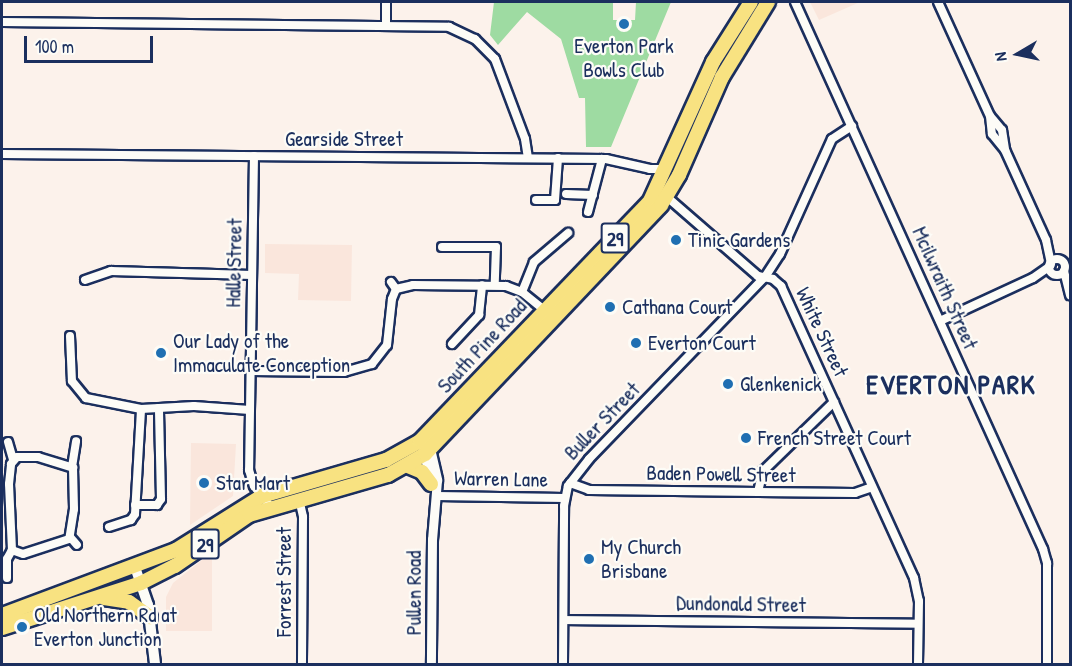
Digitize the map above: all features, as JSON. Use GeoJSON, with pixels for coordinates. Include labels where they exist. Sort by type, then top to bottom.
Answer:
{"type":"FeatureCollection","features":[{"type":"Feature","properties":{"kind":"highway","name":"South Pine Road"},"geometry":{"type":"LineString","coordinates":[[2,628],[93,597],[141,584],[175,566],[266,502],[299,500],[408,466],[544,310],[644,208],[665,168],[713,62],[751,2]]}},
{"type":"Feature","properties":{"kind":"highway","name":"South Pine Road"},"geometry":{"type":"LineString","coordinates":[[2,615],[176,550],[266,502],[425,445],[667,197],[722,77],[768,2]]}},
{"type":"Feature","properties":{"kind":"highway"},"geometry":{"type":"LineString","coordinates":[[408,466],[422,472],[434,490]]}},
{"type":"Feature","properties":{"kind":"highway"},"geometry":{"type":"LineString","coordinates":[[93,597],[129,602],[150,617]]}},
{"type":"Feature","properties":{"kind":"main road"},"geometry":{"type":"LineString","coordinates":[[135,567],[150,617],[155,664]]}},
{"type":"Feature","properties":{"kind":"street"},"geometry":{"type":"LineString","coordinates":[[386,2],[386,25]]}},
{"type":"Feature","properties":{"kind":"street","name":"Mcilwraith Street"},"geometry":{"type":"LineString","coordinates":[[795,2],[1046,556],[1047,664]]}},
{"type":"Feature","properties":{"kind":"street"},"geometry":{"type":"LineString","coordinates":[[938,2],[990,116],[1002,130],[1005,150],[1046,240],[1067,269],[1070,294]]}},
{"type":"Feature","properties":{"kind":"street"},"geometry":{"type":"LineString","coordinates":[[2,22],[449,27],[483,45],[505,79],[528,158]]}},
{"type":"Feature","properties":{"kind":"street","name":"Buller Street"},"geometry":{"type":"LineString","coordinates":[[563,664],[564,498],[570,483],[765,277],[780,254],[831,139],[852,126]]}},
{"type":"Feature","properties":{"kind":"street","name":"Gearside Street"},"geometry":{"type":"LineString","coordinates":[[2,154],[558,158],[602,159],[665,168],[684,164]]}},
{"type":"Feature","properties":{"kind":"street","name":"Halle Street"},"geometry":{"type":"LineString","coordinates":[[254,156],[249,473],[266,502]]}},
{"type":"Feature","properties":{"kind":"street"},"geometry":{"type":"LineString","coordinates":[[536,200],[555,200],[558,158]]}},
{"type":"Feature","properties":{"kind":"street"},"geometry":{"type":"LineString","coordinates":[[588,212],[602,159]]}},
{"type":"Feature","properties":{"kind":"street"},"geometry":{"type":"LineString","coordinates":[[566,194],[593,195]]}},
{"type":"Feature","properties":{"kind":"street","name":"White Street"},"geometry":{"type":"LineString","coordinates":[[667,197],[758,276],[765,277],[781,286],[914,578],[918,624],[918,664]]}},
{"type":"Feature","properties":{"kind":"street"},"geometry":{"type":"LineString","coordinates":[[522,292],[534,262],[568,233]]}},
{"type":"Feature","properties":{"kind":"street"},"geometry":{"type":"LineString","coordinates":[[1046,240],[1050,264],[1055,275],[1070,294]]}},
{"type":"Feature","properties":{"kind":"street"},"geometry":{"type":"LineString","coordinates":[[442,247],[496,247],[495,285]]}},
{"type":"Feature","properties":{"kind":"street"},"geometry":{"type":"LineString","coordinates":[[940,321],[1033,278],[1050,264],[1071,259]]}},
{"type":"Feature","properties":{"kind":"street"},"geometry":{"type":"LineString","coordinates":[[1033,278],[1055,275],[1067,269]]}},
{"type":"Feature","properties":{"kind":"street"},"geometry":{"type":"LineString","coordinates":[[85,280],[111,271],[252,275]]}},
{"type":"Feature","properties":{"kind":"street"},"geometry":{"type":"LineString","coordinates":[[391,282],[396,289]]}},
{"type":"Feature","properties":{"kind":"street"},"geometry":{"type":"LineString","coordinates":[[396,289],[413,285],[495,285],[522,292],[544,310]]}},
{"type":"Feature","properties":{"kind":"street"},"geometry":{"type":"LineString","coordinates":[[452,344],[479,315],[482,285]]}},
{"type":"Feature","properties":{"kind":"street"},"geometry":{"type":"LineString","coordinates":[[251,371],[345,372],[365,368],[378,359],[387,345],[392,299],[396,289]]}},
{"type":"Feature","properties":{"kind":"street"},"geometry":{"type":"LineString","coordinates":[[70,336],[69,366],[78,392],[97,401],[141,410],[217,406],[250,410]]}},
{"type":"Feature","properties":{"kind":"street"},"geometry":{"type":"LineString","coordinates":[[759,492],[763,471],[834,402]]}},
{"type":"Feature","properties":{"kind":"street"},"geometry":{"type":"LineString","coordinates":[[135,505],[155,505],[161,499],[159,408]]}},
{"type":"Feature","properties":{"kind":"street"},"geometry":{"type":"LineString","coordinates":[[109,527],[131,520],[135,505],[141,410]]}},
{"type":"Feature","properties":{"kind":"street"},"geometry":{"type":"LineString","coordinates":[[71,538],[75,506],[72,467],[76,441]]}},
{"type":"Feature","properties":{"kind":"street"},"geometry":{"type":"LineString","coordinates":[[7,578],[7,560],[12,550],[5,495],[13,459],[8,442]]}},
{"type":"Feature","properties":{"kind":"street","name":"Pullen Road"},"geometry":{"type":"LineString","coordinates":[[425,445],[434,490],[431,664]]}},
{"type":"Feature","properties":{"kind":"street"},"geometry":{"type":"LineString","coordinates":[[13,459],[29,456],[72,467]]}},
{"type":"Feature","properties":{"kind":"street","name":"Baden Powell Street"},"geometry":{"type":"LineString","coordinates":[[570,483],[589,490],[855,493],[872,487]]}},
{"type":"Feature","properties":{"kind":"street","name":"Warren Lane"},"geometry":{"type":"LineString","coordinates":[[434,490],[564,498]]}},
{"type":"Feature","properties":{"kind":"street","name":"Forrest Street"},"geometry":{"type":"LineString","coordinates":[[299,500],[303,517],[302,664]]}},
{"type":"Feature","properties":{"kind":"street"},"geometry":{"type":"LineString","coordinates":[[71,538],[77,544]]}},
{"type":"Feature","properties":{"kind":"street"},"geometry":{"type":"LineString","coordinates":[[12,550],[21,554],[71,538]]}},
{"type":"Feature","properties":{"kind":"street","name":"Dundonald Street"},"geometry":{"type":"LineString","coordinates":[[564,620],[918,624]]}},
{"type":"Feature","properties":{"kind":"shaded area"},"geometry":{"type":"Polygon","coordinates":[[[810,2],[860,2],[819,20],[810,2]]]}},
{"type":"Feature","properties":{"kind":"shaded area"},"geometry":{"type":"Polygon","coordinates":[[[265,244],[352,245],[351,301],[298,300],[299,274],[265,273],[265,244]]]}},
{"type":"Feature","properties":{"kind":"shaded area"},"geometry":{"type":"Polygon","coordinates":[[[191,443],[236,444],[233,496],[190,525],[191,443]]]}},
{"type":"Feature","properties":{"kind":"shaded area"},"geometry":{"type":"Polygon","coordinates":[[[212,552],[212,631],[166,631],[166,597],[173,583],[212,552]]]}},
{"type":"Feature","properties":{"kind":"green space"},"geometry":{"type":"Polygon","coordinates":[[[494,2],[613,2],[613,20],[635,20],[636,2],[671,2],[611,147],[586,147],[585,98],[579,98],[561,39],[527,12],[498,45],[490,35],[494,2]]]}},
{"type":"Feature","properties":{"kind":"place","name":"Everton Park Bowls Club"},"geometry":{"type":"Point","coordinates":[624,24]}},
{"type":"Feature","properties":{"kind":"place","name":"Tinic Gardens"},"geometry":{"type":"Point","coordinates":[676,240]}},
{"type":"Feature","properties":{"kind":"place","name":"Cathana Court"},"geometry":{"type":"Point","coordinates":[610,307]}},
{"type":"Feature","properties":{"kind":"place","name":"Everton Court"},"geometry":{"type":"Point","coordinates":[636,343]}},
{"type":"Feature","properties":{"kind":"place","name":"Our Lady of the Immaculate Conception"},"geometry":{"type":"Point","coordinates":[161,353]}},
{"type":"Feature","properties":{"kind":"place","name":"Glenkenick"},"geometry":{"type":"Point","coordinates":[728,384]}},
{"type":"Feature","properties":{"kind":"place","name":"French Street Court"},"geometry":{"type":"Point","coordinates":[746,438]}},
{"type":"Feature","properties":{"kind":"place","name":"Star Mart"},"geometry":{"type":"Point","coordinates":[204,483]}},
{"type":"Feature","properties":{"kind":"place","name":"My Church Brisbane"},"geometry":{"type":"Point","coordinates":[589,559]}},
{"type":"Feature","properties":{"kind":"place","name":"Old Northern Rd at Everton Junction"},"geometry":{"type":"Point","coordinates":[22,627]}},
{"type":"Feature","properties":{"kind":"district","name":"EVERTON PARK"},"geometry":{"type":"Point","coordinates":[951,385]}}]}
